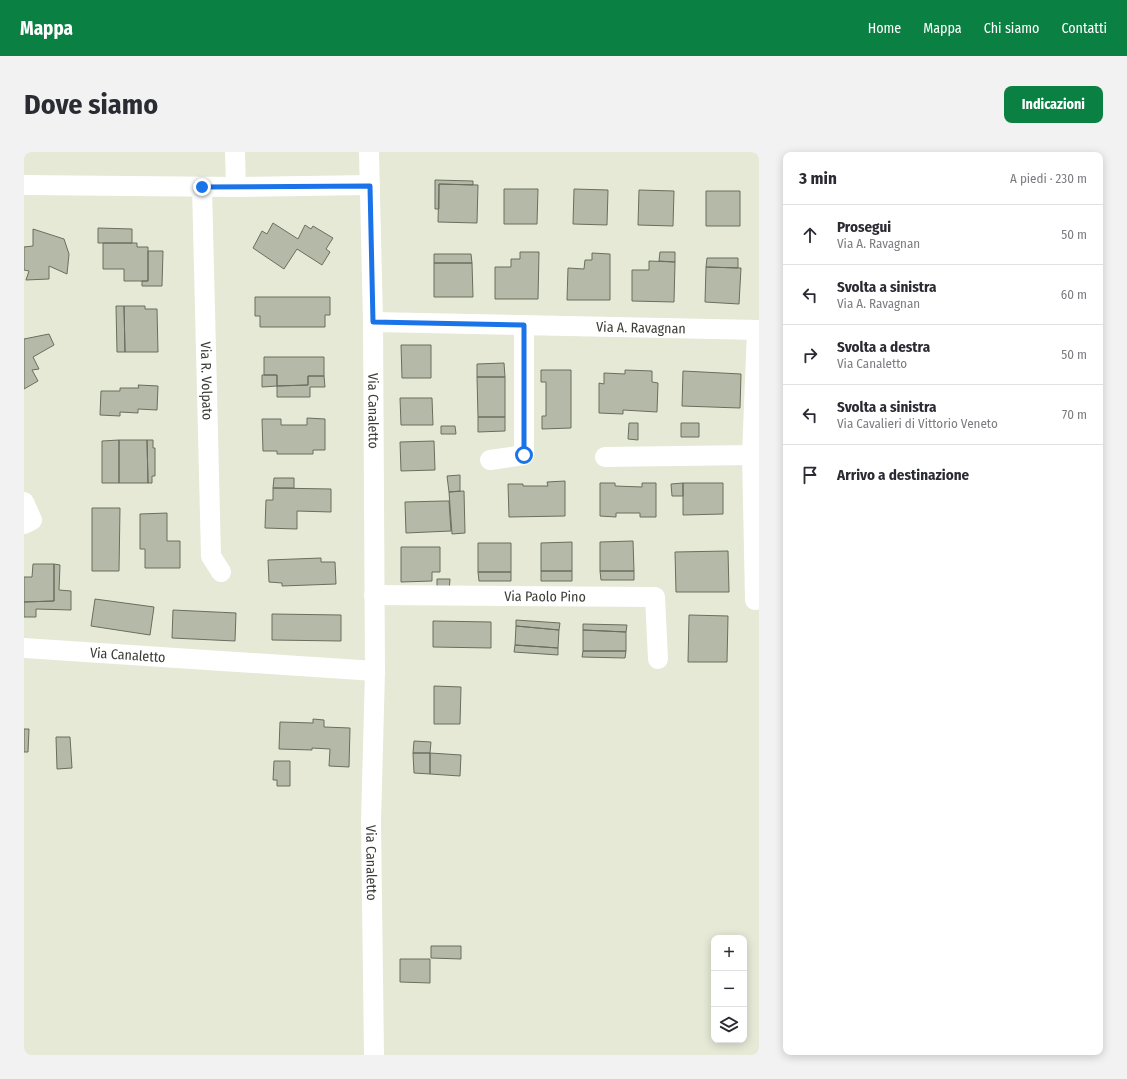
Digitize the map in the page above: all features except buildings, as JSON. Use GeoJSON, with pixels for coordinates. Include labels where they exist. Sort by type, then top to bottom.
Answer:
{"type":"FeatureCollection","features":[{"type":"Feature","properties":{"kind":"street"},"geometry":{"type":"LineString","coordinates":[[235,152],[236,188]]}},
{"type":"Feature","properties":{"kind":"street","name":"Via Canaletto"},"geometry":{"type":"LineString","coordinates":[[368,152],[373,322],[375,671],[371,822],[374,1055]]}},
{"type":"Feature","properties":{"kind":"street"},"geometry":{"type":"LineString","coordinates":[[24,185],[236,188],[370,186]]}},
{"type":"Feature","properties":{"kind":"street","name":"Via R. Volpato"},"geometry":{"type":"LineString","coordinates":[[202,187],[211,556],[221,572]]}},
{"type":"Feature","properties":{"kind":"street","name":"Via A. Ravagnan"},"geometry":{"type":"LineString","coordinates":[[373,322],[758,330],[752,455],[755,600]]}},
{"type":"Feature","properties":{"kind":"street"},"geometry":{"type":"LineString","coordinates":[[490,460],[524,455],[524,325]]}},
{"type":"Feature","properties":{"kind":"street"},"geometry":{"type":"LineString","coordinates":[[605,457],[752,455]]}},
{"type":"Feature","properties":{"kind":"street"},"geometry":{"type":"LineString","coordinates":[[24,502],[32,520],[24,524]]}},
{"type":"Feature","properties":{"kind":"street","name":"Via Paolo Pino"},"geometry":{"type":"LineString","coordinates":[[374,595],[655,598],[658,659]]}},
{"type":"Feature","properties":{"kind":"street","name":"Via Canaletto"},"geometry":{"type":"LineString","coordinates":[[24,648],[375,671]]}},
{"type":"Feature","properties":{"kind":"route"},"geometry":{"type":"LineString","coordinates":[[202,187],[236,188],[324,185],[370,186],[373,322],[524,325],[524,455]]}}]}
